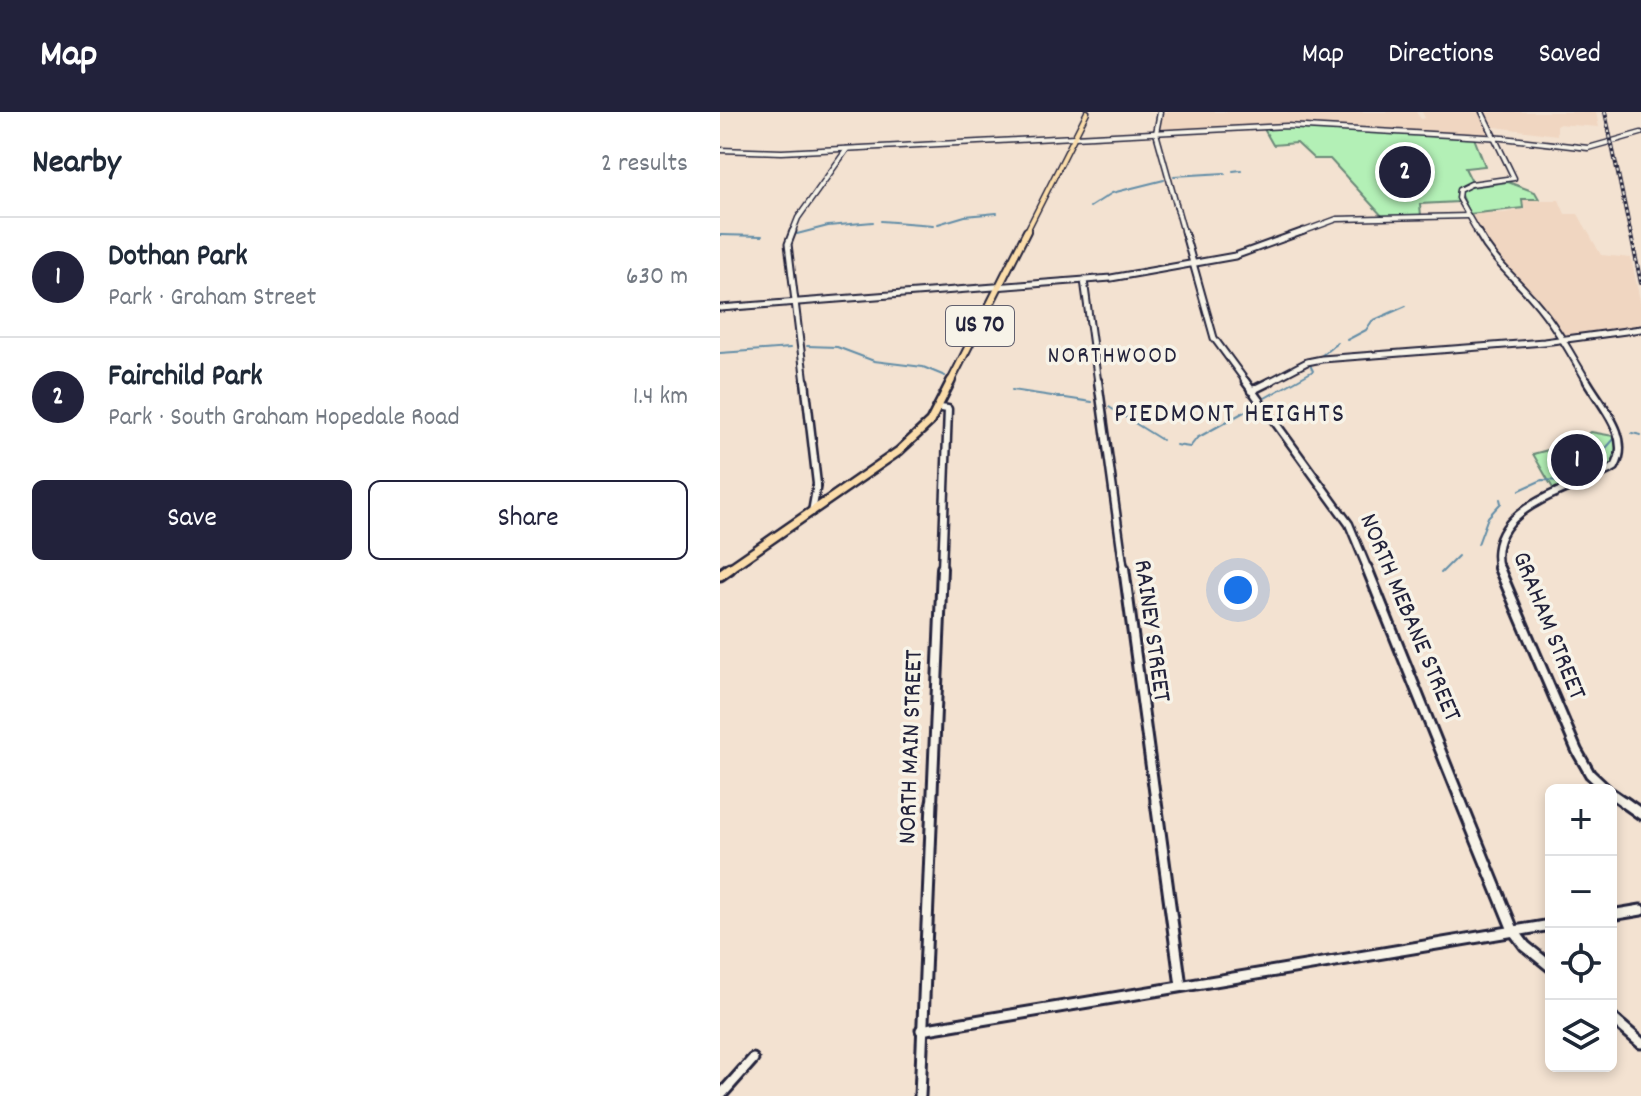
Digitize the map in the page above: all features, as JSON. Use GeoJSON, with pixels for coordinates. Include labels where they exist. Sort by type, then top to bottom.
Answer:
{"type":"FeatureCollection","features":[{"type":"Feature","properties":{"kind":"main road","name":"US 70"},"geometry":{"type":"LineString","coordinates":[[720,575],[906,446],[940,408],[1087,112]]}},
{"type":"Feature","properties":{"kind":"street","name":"NORTH MEBANE STREET"},"geometry":{"type":"LineString","coordinates":[[1160,112],[1155,124],[1156,133],[1214,338],[1349,524],[1513,930],[1525,946],[1545,962]]}},
{"type":"Feature","properties":{"kind":"street"},"geometry":{"type":"LineString","coordinates":[[720,308],[1084,280],[1235,256],[1337,219],[1468,216],[1457,194],[1462,188],[1476,183],[1513,179],[1482,112]]}},
{"type":"Feature","properties":{"kind":"street"},"geometry":{"type":"LineString","coordinates":[[720,150],[776,153],[1316,126],[1495,138],[1583,148],[1641,133]]}},
{"type":"Feature","properties":{"kind":"street"},"geometry":{"type":"LineString","coordinates":[[812,512],[817,484],[788,250],[791,232],[847,149]]}},
{"type":"Feature","properties":{"kind":"street","name":"GRAHAM STREET"},"geometry":{"type":"LineString","coordinates":[[1468,216],[1492,258],[1533,299],[1562,340],[1620,434],[1622,455],[1615,467],[1529,507],[1504,531],[1495,553],[1498,567],[1574,743],[1600,784]]}},
{"type":"Feature","properties":{"kind":"street","name":"RAINEY STREET"},"geometry":{"type":"LineString","coordinates":[[1084,280],[1181,986]]}},
{"type":"Feature","properties":{"kind":"street"},"geometry":{"type":"LineString","coordinates":[[1251,391],[1315,360],[1562,340],[1641,329]]}},
{"type":"Feature","properties":{"kind":"street","name":"NORTH MAIN STREET"},"geometry":{"type":"LineString","coordinates":[[920,1096],[947,461],[948,409],[940,408]]}},
{"type":"Feature","properties":{"kind":"street"},"geometry":{"type":"LineString","coordinates":[[817,484],[827,501]]}},
{"type":"Feature","properties":{"kind":"street"},"geometry":{"type":"LineString","coordinates":[[1617,798],[1641,814]]}},
{"type":"Feature","properties":{"kind":"street"},"geometry":{"type":"LineString","coordinates":[[1617,914],[1641,910]]}},
{"type":"Feature","properties":{"kind":"street"},"geometry":{"type":"LineString","coordinates":[[921,1030],[1545,926]]}},
{"type":"Feature","properties":{"kind":"street"},"geometry":{"type":"LineString","coordinates":[[1617,1022],[1641,1043]]}},
{"type":"Feature","properties":{"kind":"street"},"geometry":{"type":"LineString","coordinates":[[720,1096],[753,1059]]}},
{"type":"Feature","properties":{"kind":"shaded area"},"geometry":{"type":"Polygon","coordinates":[[[1163,112],[1416,112],[1421,119],[1425,118],[1422,112],[1596,112],[1599,127],[1557,124],[1557,135],[1488,126],[1493,137],[1325,126],[1157,132],[1163,112]]]}},
{"type":"Feature","properties":{"kind":"shaded area"},"geometry":{"type":"Polygon","coordinates":[[[1522,200],[1559,200],[1565,214],[1578,214],[1601,255],[1631,258],[1641,305],[1641,327],[1564,335],[1543,307],[1493,253],[1470,213],[1504,213],[1525,209],[1522,200]]]}},
{"type":"Feature","properties":{"kind":"green space"},"geometry":{"type":"Polygon","coordinates":[[[1280,127],[1474,138],[1485,166],[1465,168],[1472,182],[1456,192],[1458,202],[1420,204],[1421,216],[1383,217],[1330,159],[1314,159],[1297,143],[1273,145],[1264,129],[1280,127]]]}},
{"type":"Feature","properties":{"kind":"green space"},"geometry":{"type":"Polygon","coordinates":[[[1508,182],[1535,192],[1539,199],[1522,199],[1523,208],[1469,214],[1460,193],[1464,188],[1508,182]]]}},
{"type":"Feature","properties":{"kind":"green space"},"geometry":{"type":"Polygon","coordinates":[[[1591,432],[1619,437],[1616,462],[1606,471],[1554,490],[1533,454],[1567,445],[1591,432]]]}},
{"type":"Feature","properties":{"kind":"waterway"},"geometry":{"type":"LineString","coordinates":[[1233,171],[1241,170]]}},
{"type":"Feature","properties":{"kind":"waterway"},"geometry":{"type":"LineString","coordinates":[[1174,176],[1225,173]]}},
{"type":"Feature","properties":{"kind":"waterway"},"geometry":{"type":"LineString","coordinates":[[1090,207],[1112,193],[1164,180]]}},
{"type":"Feature","properties":{"kind":"waterway"},"geometry":{"type":"LineString","coordinates":[[938,224],[965,216],[997,213]]}},
{"type":"Feature","properties":{"kind":"waterway"},"geometry":{"type":"LineString","coordinates":[[881,221],[933,225]]}},
{"type":"Feature","properties":{"kind":"waterway"},"geometry":{"type":"LineString","coordinates":[[797,234],[828,226],[873,222]]}},
{"type":"Feature","properties":{"kind":"waterway"},"geometry":{"type":"LineString","coordinates":[[720,235],[762,236]]}},
{"type":"Feature","properties":{"kind":"waterway"},"geometry":{"type":"LineString","coordinates":[[1347,340],[1366,330],[1372,321],[1406,306]]}},
{"type":"Feature","properties":{"kind":"waterway"},"geometry":{"type":"LineString","coordinates":[[1321,356],[1337,343]]}},
{"type":"Feature","properties":{"kind":"waterway"},"geometry":{"type":"LineString","coordinates":[[807,346],[837,347],[874,361],[923,367],[945,376]]}},
{"type":"Feature","properties":{"kind":"waterway"},"geometry":{"type":"LineString","coordinates":[[720,353],[790,348]]}},
{"type":"Feature","properties":{"kind":"waterway"},"geometry":{"type":"LineString","coordinates":[[1265,398],[1313,371],[1310,365]]}},
{"type":"Feature","properties":{"kind":"waterway"},"geometry":{"type":"LineString","coordinates":[[1012,390],[1092,402]]}},
{"type":"Feature","properties":{"kind":"waterway"},"geometry":{"type":"LineString","coordinates":[[1176,445],[1190,447],[1197,438],[1255,406]]}},
{"type":"Feature","properties":{"kind":"waterway"},"geometry":{"type":"LineString","coordinates":[[1109,407],[1162,440]]}},
{"type":"Feature","properties":{"kind":"waterway"},"geometry":{"type":"LineString","coordinates":[[1632,433],[1641,435]]}},
{"type":"Feature","properties":{"kind":"waterway"},"geometry":{"type":"LineString","coordinates":[[1520,490],[1542,480],[1567,481],[1589,467],[1615,438]]}},
{"type":"Feature","properties":{"kind":"waterway"},"geometry":{"type":"LineString","coordinates":[[1478,544],[1488,517],[1501,503],[1500,499]]}},
{"type":"Feature","properties":{"kind":"waterway"},"geometry":{"type":"LineString","coordinates":[[1441,573],[1458,556]]}},
{"type":"Feature","properties":{"kind":"railway"},"geometry":{"type":"LineString","coordinates":[[1605,112],[1641,283]]}},
{"type":"Feature","properties":{"kind":"place","name":"Fairchild Park"},"geometry":{"type":"Point","coordinates":[1405,172]}},
{"type":"Feature","properties":{"kind":"place","name":"Dothan Park"},"geometry":{"type":"Point","coordinates":[1577,460]}},
{"type":"Feature","properties":{"kind":"district","name":"NORTHWOOD"},"geometry":{"type":"Point","coordinates":[1113,357]}},
{"type":"Feature","properties":{"kind":"district","name":"PIEDMONT HEIGHTS"},"geometry":{"type":"Point","coordinates":[1230,416]}}]}
